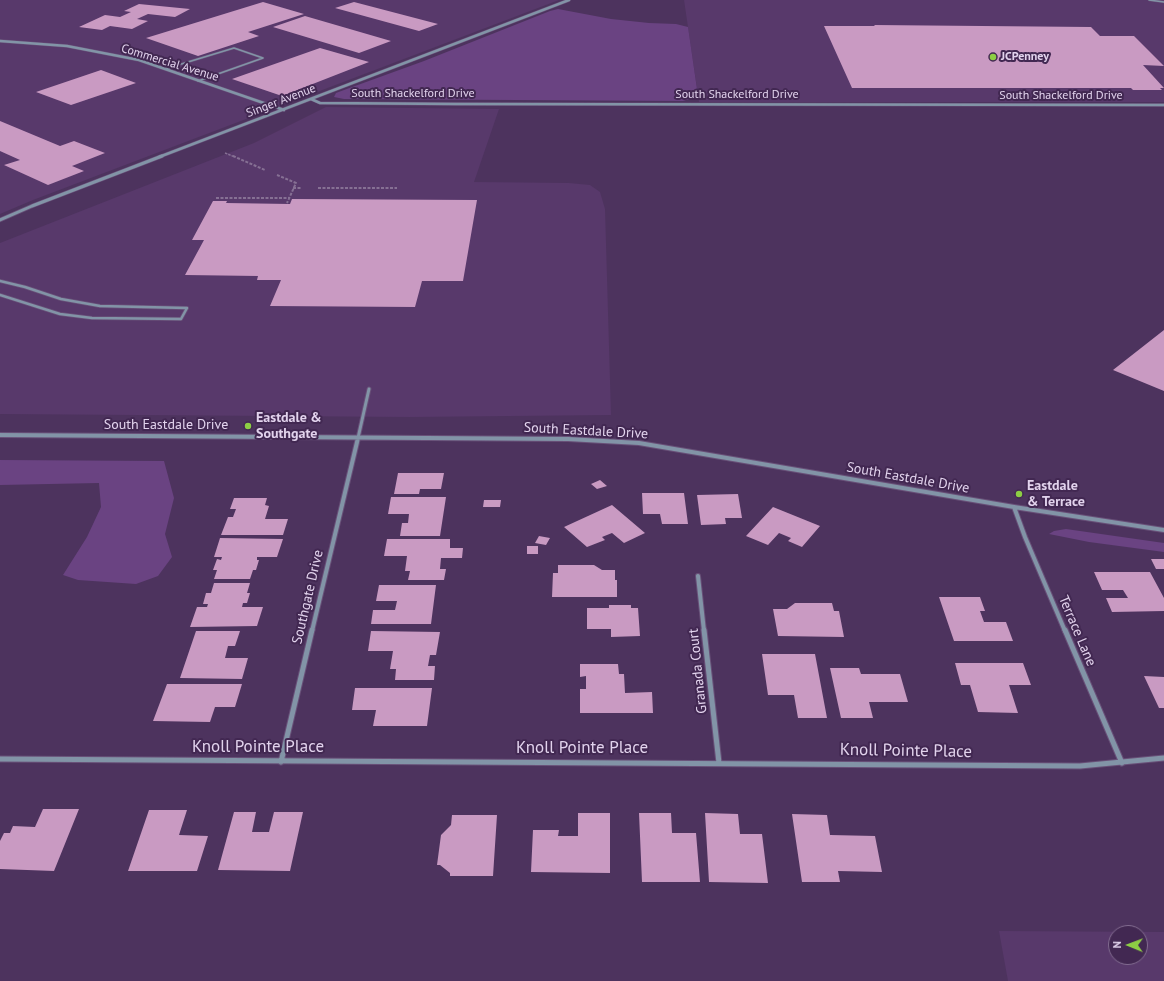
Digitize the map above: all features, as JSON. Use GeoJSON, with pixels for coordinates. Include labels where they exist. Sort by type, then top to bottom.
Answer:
{"type":"FeatureCollection","features":[{"type":"Feature","properties":{"kind":"street","name":"Singer Avenue"},"geometry":{"type":"LineString","coordinates":[[0,220],[569,0]]}},
{"type":"Feature","properties":{"kind":"street","name":"Commercial Avenue"},"geometry":{"type":"LineString","coordinates":[[0,41],[67,46],[139,60],[284,110]]}},
{"type":"Feature","properties":{"kind":"street","name":"South Shackelford Drive"},"geometry":{"type":"LineString","coordinates":[[311,99],[320,103],[440,104],[1164,105]]}},
{"type":"Feature","properties":{"kind":"street","name":"South Eastdale Drive"},"geometry":{"type":"LineString","coordinates":[[0,435],[568,439],[639,443],[1014,507],[1164,530]]}},
{"type":"Feature","properties":{"kind":"street","name":"Southgate Drive"},"geometry":{"type":"LineString","coordinates":[[280,762],[358,438]]}},
{"type":"Feature","properties":{"kind":"street","name":"Terrace Lane"},"geometry":{"type":"LineString","coordinates":[[1014,507],[1025,537],[1122,763]]}},
{"type":"Feature","properties":{"kind":"street","name":"Granada Court"},"geometry":{"type":"LineString","coordinates":[[698,576],[720,763]]}},
{"type":"Feature","properties":{"kind":"street","name":"Knoll Pointe Place"},"geometry":{"type":"LineString","coordinates":[[0,759],[1080,766],[1164,758]]}},
{"type":"Feature","properties":{"kind":"lane"},"geometry":{"type":"LineString","coordinates":[[1148,0],[1157,3],[1164,2]]}},
{"type":"Feature","properties":{"kind":"lane"},"geometry":{"type":"LineString","coordinates":[[165,70],[234,48],[263,58],[198,80]]}},
{"type":"Feature","properties":{"kind":"lane"},"geometry":{"type":"LineString","coordinates":[[0,282],[25,287],[61,299],[100,306],[187,308],[180,320],[92,318],[60,314],[0,295]]}},
{"type":"Feature","properties":{"kind":"lane"},"geometry":{"type":"LineString","coordinates":[[358,438],[369,389]]}},
{"type":"Feature","properties":{"kind":"path"},"geometry":{"type":"LineString","coordinates":[[225,153],[265,170]]}},
{"type":"Feature","properties":{"kind":"path"},"geometry":{"type":"LineString","coordinates":[[277,175],[296,182],[287,203]]}},
{"type":"Feature","properties":{"kind":"path"},"geometry":{"type":"LineString","coordinates":[[293,188],[301,188]]}},
{"type":"Feature","properties":{"kind":"path"},"geometry":{"type":"LineString","coordinates":[[318,188],[397,188]]}},
{"type":"Feature","properties":{"kind":"path"},"geometry":{"type":"LineString","coordinates":[[216,198],[289,198]]}},
{"type":"Feature","properties":{"kind":"shaded area"},"geometry":{"type":"Polygon","coordinates":[[[0,0],[559,0],[33,200],[0,214],[0,0]]]}},
{"type":"Feature","properties":{"kind":"shaded area"},"geometry":{"type":"Polygon","coordinates":[[[684,0],[1164,0],[1164,102],[699,102],[684,0]]]}},
{"type":"Feature","properties":{"kind":"shaded area"},"geometry":{"type":"Polygon","coordinates":[[[558,9],[611,19],[676,24],[688,27],[698,96],[683,101],[344,99],[334,97],[336,93],[424,61],[558,9]]]}},
{"type":"Feature","properties":{"kind":"shaded area"},"geometry":{"type":"Polygon","coordinates":[[[326,107],[499,109],[474,182],[569,183],[590,185],[600,192],[605,209],[611,415],[410,417],[0,414],[0,243],[254,143],[326,107]]]}},
{"type":"Feature","properties":{"kind":"shaded area"},"geometry":{"type":"Polygon","coordinates":[[[0,460],[164,461],[174,498],[165,534],[172,557],[158,576],[136,584],[78,580],[63,575],[87,537],[101,507],[99,483],[0,485],[0,460]]]}},
{"type":"Feature","properties":{"kind":"shaded area"},"geometry":{"type":"Polygon","coordinates":[[[1066,529],[1164,543],[1164,552],[1089,542],[1049,534],[1054,531],[1066,529]]]}},
{"type":"Feature","properties":{"kind":"shaded area"},"geometry":{"type":"Polygon","coordinates":[[[999,931],[1108,932],[1108,965],[1148,965],[1148,932],[1164,932],[1164,981],[1008,981],[999,931]]]}},
{"type":"Feature","properties":{"kind":"building"},"geometry":{"type":"Polygon","coordinates":[[[263,2],[304,14],[248,32],[259,36],[198,56],[146,38],[263,2]]]}},
{"type":"Feature","properties":{"kind":"building"},"geometry":{"type":"Polygon","coordinates":[[[354,2],[438,24],[419,31],[335,8],[354,2]]]}},
{"type":"Feature","properties":{"kind":"building"},"geometry":{"type":"Polygon","coordinates":[[[139,4],[190,9],[175,17],[148,14],[137,19],[148,21],[132,29],[110,26],[102,30],[79,27],[105,15],[120,17],[131,12],[124,11],[139,4]]]}},
{"type":"Feature","properties":{"kind":"building"},"geometry":{"type":"Polygon","coordinates":[[[305,16],[391,41],[359,53],[273,27],[305,16]]]}},
{"type":"Feature","properties":{"kind":"building"},"geometry":{"type":"Polygon","coordinates":[[[874,25],[1091,27],[1100,36],[1134,36],[1164,66],[1143,65],[1164,88],[1160,88],[1162,90],[1133,90],[1131,88],[852,88],[824,26],[875,26],[874,25]]]}},
{"type":"Feature","properties":{"kind":"building"},"geometry":{"type":"Polygon","coordinates":[[[320,48],[369,62],[282,96],[232,79],[320,48]]]}},
{"type":"Feature","properties":{"kind":"building"},"geometry":{"type":"Polygon","coordinates":[[[101,70],[136,83],[71,105],[36,92],[101,70]]]}},
{"type":"Feature","properties":{"kind":"building"},"geometry":{"type":"Polygon","coordinates":[[[0,121],[60,146],[74,141],[105,153],[72,166],[84,171],[48,185],[4,165],[20,160],[0,151],[0,121]]]}},
{"type":"Feature","properties":{"kind":"building"},"geometry":{"type":"Polygon","coordinates":[[[292,199],[477,200],[463,281],[422,281],[415,307],[270,306],[281,280],[257,280],[258,276],[185,275],[204,240],[192,240],[213,201],[227,201],[226,203],[290,204],[292,199]]]}},
{"type":"Feature","properties":{"kind":"building"},"geometry":{"type":"Polygon","coordinates":[[[1164,330],[1164,391],[1113,370],[1164,330]]]}},
{"type":"Feature","properties":{"kind":"building"},"geometry":{"type":"Polygon","coordinates":[[[398,473],[444,473],[441,489],[420,489],[419,494],[394,494],[398,473]]]}},
{"type":"Feature","properties":{"kind":"building"},"geometry":{"type":"Polygon","coordinates":[[[600,480],[607,486],[597,489],[591,484],[600,480]]]}},
{"type":"Feature","properties":{"kind":"building"},"geometry":{"type":"Polygon","coordinates":[[[642,493],[684,493],[688,524],[662,524],[660,514],[643,514],[642,493]]]}},
{"type":"Feature","properties":{"kind":"building"},"geometry":{"type":"Polygon","coordinates":[[[738,494],[742,518],[725,518],[726,524],[701,525],[697,495],[738,494]]]}},
{"type":"Feature","properties":{"kind":"building"},"geometry":{"type":"Polygon","coordinates":[[[391,497],[446,497],[440,536],[400,536],[402,523],[408,523],[409,514],[388,514],[391,497]]]}},
{"type":"Feature","properties":{"kind":"building"},"geometry":{"type":"Polygon","coordinates":[[[234,498],[267,498],[265,505],[269,506],[265,519],[288,519],[283,535],[221,535],[228,517],[233,517],[236,509],[230,509],[234,498]]]}},
{"type":"Feature","properties":{"kind":"building"},"geometry":{"type":"Polygon","coordinates":[[[484,500],[501,500],[500,507],[483,507],[484,500]]]}},
{"type":"Feature","properties":{"kind":"building"},"geometry":{"type":"Polygon","coordinates":[[[612,505],[645,533],[624,543],[612,533],[602,537],[605,540],[587,547],[564,527],[612,505]]]}},
{"type":"Feature","properties":{"kind":"building"},"geometry":{"type":"Polygon","coordinates":[[[773,507],[820,526],[802,547],[788,541],[791,538],[779,533],[768,545],[746,536],[773,507]]]}},
{"type":"Feature","properties":{"kind":"building"},"geometry":{"type":"Polygon","coordinates":[[[539,536],[550,538],[546,545],[535,543],[539,536]]]}},
{"type":"Feature","properties":{"kind":"building"},"geometry":{"type":"Polygon","coordinates":[[[220,538],[283,539],[277,557],[257,557],[257,560],[259,560],[256,570],[253,570],[250,579],[214,579],[217,570],[213,570],[217,559],[221,560],[222,557],[214,557],[220,538]]]}},
{"type":"Feature","properties":{"kind":"building"},"geometry":{"type":"Polygon","coordinates":[[[387,539],[450,539],[450,548],[463,548],[462,558],[441,558],[440,569],[446,569],[444,580],[408,580],[410,571],[405,571],[407,556],[384,556],[387,539]]]}},
{"type":"Feature","properties":{"kind":"building"},"geometry":{"type":"Polygon","coordinates":[[[527,546],[538,546],[538,554],[527,554],[527,546]]]}},
{"type":"Feature","properties":{"kind":"building"},"geometry":{"type":"Polygon","coordinates":[[[1151,559],[1164,559],[1164,569],[1156,569],[1151,559]]]}},
{"type":"Feature","properties":{"kind":"building"},"geometry":{"type":"Polygon","coordinates":[[[558,565],[594,565],[602,570],[615,570],[615,580],[617,580],[617,597],[552,597],[553,573],[558,573],[558,565]]]}},
{"type":"Feature","properties":{"kind":"building"},"geometry":{"type":"Polygon","coordinates":[[[1094,572],[1150,572],[1164,598],[1164,611],[1112,612],[1106,598],[1128,598],[1123,590],[1102,590],[1094,572]]]}},
{"type":"Feature","properties":{"kind":"building"},"geometry":{"type":"Polygon","coordinates":[[[214,583],[250,583],[247,593],[250,593],[247,603],[243,603],[242,607],[263,607],[257,626],[190,627],[197,607],[207,607],[208,604],[203,604],[206,593],[211,593],[214,583]]]}},
{"type":"Feature","properties":{"kind":"building"},"geometry":{"type":"Polygon","coordinates":[[[379,585],[436,585],[431,624],[371,624],[373,610],[395,610],[397,601],[376,601],[379,585]]]}},
{"type":"Feature","properties":{"kind":"building"},"geometry":{"type":"Polygon","coordinates":[[[939,597],[980,597],[985,611],[980,611],[984,622],[1006,622],[1013,641],[954,641],[939,597]]]}},
{"type":"Feature","properties":{"kind":"building"},"geometry":{"type":"Polygon","coordinates":[[[795,603],[832,603],[834,611],[839,611],[844,637],[778,636],[773,609],[787,609],[795,603]]]}},
{"type":"Feature","properties":{"kind":"building"},"geometry":{"type":"Polygon","coordinates":[[[609,605],[631,605],[631,608],[638,608],[640,636],[611,637],[611,629],[587,629],[587,608],[609,608],[609,605]]]}},
{"type":"Feature","properties":{"kind":"building"},"geometry":{"type":"Polygon","coordinates":[[[196,631],[240,631],[235,646],[228,646],[225,658],[248,658],[242,679],[180,678],[196,631]]]}},
{"type":"Feature","properties":{"kind":"building"},"geometry":{"type":"Polygon","coordinates":[[[371,631],[440,632],[436,655],[430,655],[428,666],[435,666],[434,680],[395,680],[396,669],[390,669],[393,651],[368,651],[371,631]]]}},
{"type":"Feature","properties":{"kind":"building"},"geometry":{"type":"Polygon","coordinates":[[[762,654],[815,654],[827,718],[798,718],[794,695],[768,695],[762,654]]]}},
{"type":"Feature","properties":{"kind":"building"},"geometry":{"type":"Polygon","coordinates":[[[955,663],[1023,663],[1031,685],[1009,685],[1018,713],[978,712],[970,685],[961,685],[955,663]]]}},
{"type":"Feature","properties":{"kind":"building"},"geometry":{"type":"Polygon","coordinates":[[[580,664],[618,664],[619,674],[624,674],[625,693],[652,692],[653,713],[580,713],[580,689],[586,689],[586,676],[580,677],[580,664]]]}},
{"type":"Feature","properties":{"kind":"building"},"geometry":{"type":"Polygon","coordinates":[[[830,668],[859,668],[861,674],[900,674],[908,702],[869,702],[873,718],[841,718],[830,668]]]}},
{"type":"Feature","properties":{"kind":"building"},"geometry":{"type":"Polygon","coordinates":[[[1144,676],[1164,677],[1164,708],[1159,708],[1144,676]]]}},
{"type":"Feature","properties":{"kind":"building"},"geometry":{"type":"Polygon","coordinates":[[[167,684],[242,684],[235,707],[215,707],[210,722],[153,721],[167,684]]]}},
{"type":"Feature","properties":{"kind":"building"},"geometry":{"type":"Polygon","coordinates":[[[355,688],[432,688],[427,726],[373,726],[376,710],[352,710],[355,688]]]}},
{"type":"Feature","properties":{"kind":"building"},"geometry":{"type":"Polygon","coordinates":[[[43,809],[79,809],[54,871],[0,869],[0,841],[4,833],[10,833],[13,826],[35,827],[43,809]]]}},
{"type":"Feature","properties":{"kind":"building"},"geometry":{"type":"Polygon","coordinates":[[[149,810],[187,810],[179,835],[208,836],[197,871],[128,871],[149,810]]]}},
{"type":"Feature","properties":{"kind":"building"},"geometry":{"type":"Polygon","coordinates":[[[234,812],[256,812],[252,832],[269,832],[274,812],[303,812],[290,871],[218,870],[234,812]]]}},
{"type":"Feature","properties":{"kind":"building"},"geometry":{"type":"Polygon","coordinates":[[[578,813],[610,813],[610,873],[531,872],[533,830],[559,830],[558,836],[578,836],[578,813]]]}},
{"type":"Feature","properties":{"kind":"building"},"geometry":{"type":"Polygon","coordinates":[[[639,813],[671,813],[672,833],[696,833],[700,882],[642,882],[639,813]]]}},
{"type":"Feature","properties":{"kind":"building"},"geometry":{"type":"Polygon","coordinates":[[[705,813],[738,814],[740,834],[762,834],[768,883],[709,882],[705,813]]]}},
{"type":"Feature","properties":{"kind":"building"},"geometry":{"type":"Polygon","coordinates":[[[792,814],[827,815],[830,835],[875,836],[882,872],[838,871],[840,882],[802,882],[792,814]]]}},
{"type":"Feature","properties":{"kind":"building"},"geometry":{"type":"Polygon","coordinates":[[[452,815],[497,815],[493,876],[450,876],[450,873],[440,865],[437,865],[441,835],[451,825],[452,815]]]}},
{"type":"Feature","properties":{"kind":"place","name":"JCPenney"},"geometry":{"type":"Point","coordinates":[993,57]}},
{"type":"Feature","properties":{"kind":"place","name":"Eastdale & Southgate"},"geometry":{"type":"Point","coordinates":[248,426]}},
{"type":"Feature","properties":{"kind":"place","name":"Eastdale & Terrace"},"geometry":{"type":"Point","coordinates":[1019,494]}}]}
